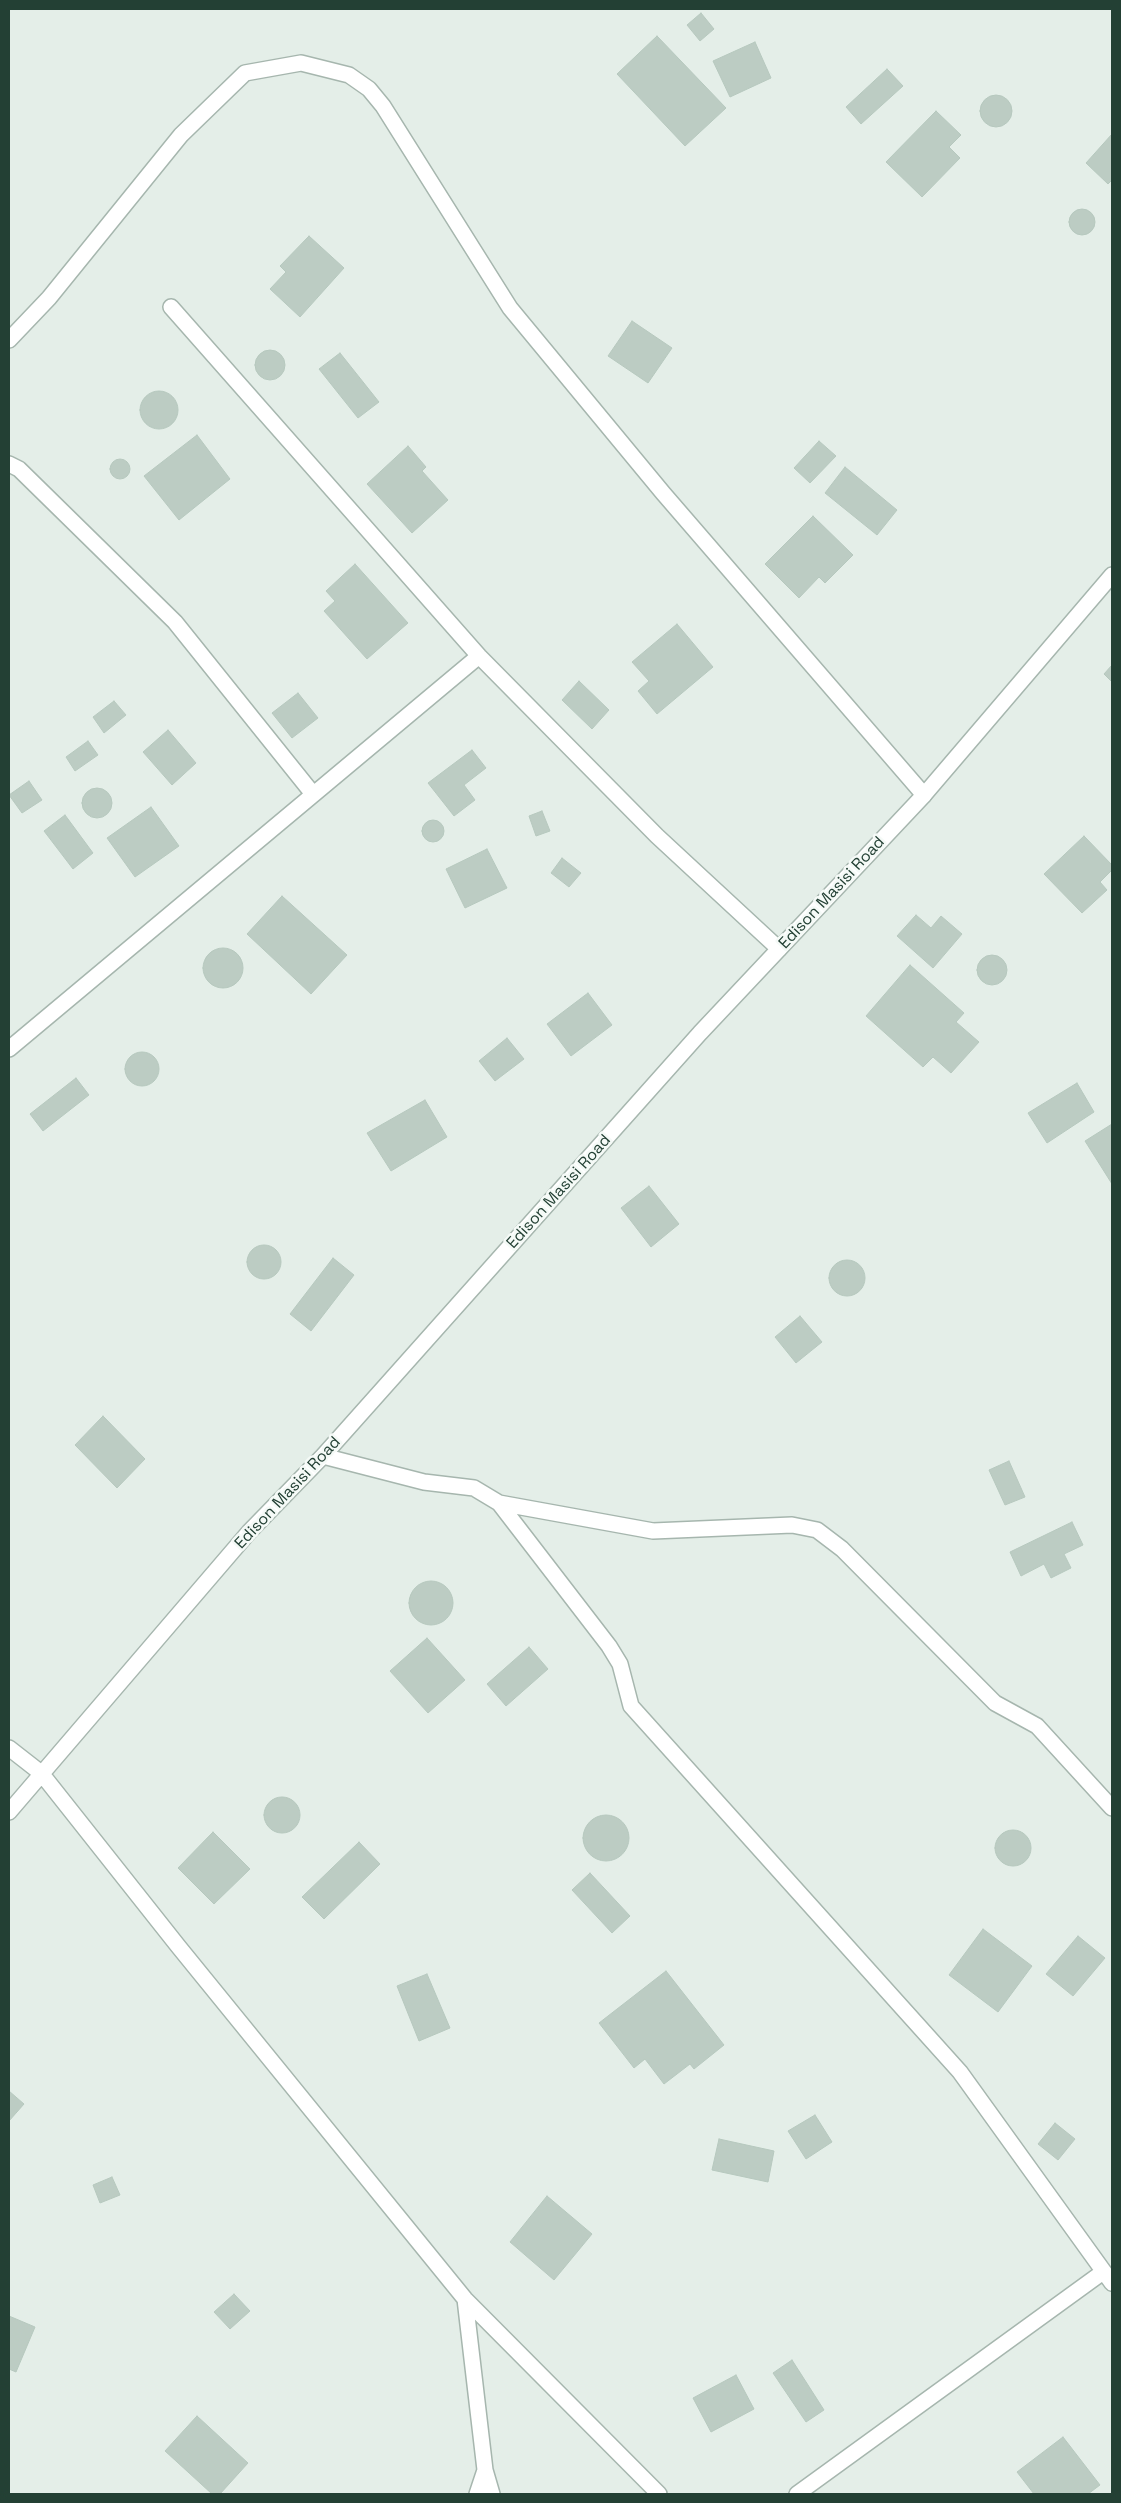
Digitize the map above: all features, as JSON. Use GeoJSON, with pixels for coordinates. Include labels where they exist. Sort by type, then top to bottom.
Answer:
{"type":"FeatureCollection","features":[{"type":"Feature","properties":{"kind":"street"},"geometry":{"type":"LineString","coordinates":[[9,340],[49,298],[181,135],[245,73],[301,63],[349,75],[369,89],[383,106],[510,308],[663,492],[924,796]]}},
{"type":"Feature","properties":{"kind":"street"},"geometry":{"type":"LineString","coordinates":[[171,307],[479,656],[657,836],[778,949]]}},
{"type":"Feature","properties":{"kind":"street"},"geometry":{"type":"LineString","coordinates":[[9,464],[18,469],[175,622],[313,794]]}},
{"type":"Feature","properties":{"kind":"street","name":"Edison Masisi Road"},"geometry":{"type":"LineString","coordinates":[[9,1812],[250,1532],[323,1456],[700,1033],[924,796],[1112,575]]}},
{"type":"Feature","properties":{"kind":"street"},"geometry":{"type":"LineString","coordinates":[[9,1049],[479,656]]}},
{"type":"Feature","properties":{"kind":"street"},"geometry":{"type":"LineString","coordinates":[[323,1456],[424,1482],[474,1488],[499,1503],[653,1531],[792,1525],[818,1530],[842,1549],[995,1703],[1037,1726],[1112,1808]]}},
{"type":"Feature","properties":{"kind":"street"},"geometry":{"type":"LineString","coordinates":[[499,1503],[609,1646],[620,1664],[631,1706],[960,2072],[1108,2278],[797,2494]]}},
{"type":"Feature","properties":{"kind":"street"},"geometry":{"type":"LineString","coordinates":[[9,1748],[41,1773],[178,1946],[465,2299],[659,2494]]}},
{"type":"Feature","properties":{"kind":"street"},"geometry":{"type":"LineString","coordinates":[[465,2299],[485,2470],[492,2494]]}},
{"type":"Feature","properties":{"kind":"street"},"geometry":{"type":"LineString","coordinates":[[477,2494],[485,2470]]}},
{"type":"Feature","properties":{"kind":"building"},"geometry":{"type":"Polygon","coordinates":[[[701,13],[714,29],[700,41],[687,25],[701,13]]]}},
{"type":"Feature","properties":{"kind":"building"},"geometry":{"type":"Polygon","coordinates":[[[657,36],[726,108],[685,146],[617,74],[657,36]]]}},
{"type":"Feature","properties":{"kind":"building"},"geometry":{"type":"Polygon","coordinates":[[[755,42],[771,78],[730,97],[713,61],[755,42]]]}},
{"type":"Feature","properties":{"kind":"building"},"geometry":{"type":"Polygon","coordinates":[[[887,69],[903,86],[861,124],[846,107],[887,69]]]}},
{"type":"Feature","properties":{"kind":"building"},"geometry":{"type":"Polygon","coordinates":[[[996,95],[1008,99],[1012,111],[1008,123],[996,127],[984,123],[980,111],[984,99],[996,95]]]}},
{"type":"Feature","properties":{"kind":"building"},"geometry":{"type":"Polygon","coordinates":[[[936,111],[961,135],[949,147],[960,158],[922,197],[886,162],[936,111]]]}},
{"type":"Feature","properties":{"kind":"building"},"geometry":{"type":"Polygon","coordinates":[[[1112,134],[1112,180],[1108,184],[1086,163],[1112,134]]]}},
{"type":"Feature","properties":{"kind":"building"},"geometry":{"type":"Polygon","coordinates":[[[1082,209],[1092,212],[1095,222],[1092,232],[1082,235],[1072,232],[1069,222],[1072,212],[1082,209]]]}},
{"type":"Feature","properties":{"kind":"building"},"geometry":{"type":"Polygon","coordinates":[[[309,236],[344,268],[300,317],[270,289],[286,272],[280,266],[309,236]]]}},
{"type":"Feature","properties":{"kind":"building"},"geometry":{"type":"Polygon","coordinates":[[[632,321],[672,348],[648,383],[608,356],[632,321]]]}},
{"type":"Feature","properties":{"kind":"building"},"geometry":{"type":"Polygon","coordinates":[[[270,350],[281,354],[285,365],[281,376],[270,380],[259,376],[255,365],[259,354],[270,350]]]}},
{"type":"Feature","properties":{"kind":"building"},"geometry":{"type":"Polygon","coordinates":[[[340,353],[379,402],[358,418],[319,369],[340,353]]]}},
{"type":"Feature","properties":{"kind":"building"},"geometry":{"type":"Polygon","coordinates":[[[159,391],[166,392],[172,397],[177,403],[177,417],[172,423],[166,428],[159,429],[152,428],[146,423],[141,417],[140,410],[141,403],[146,397],[152,392],[159,391]]]}},
{"type":"Feature","properties":{"kind":"building"},"geometry":{"type":"Polygon","coordinates":[[[197,435],[230,479],[179,520],[144,476],[197,435]]]}},
{"type":"Feature","properties":{"kind":"building"},"geometry":{"type":"Polygon","coordinates":[[[819,441],[836,456],[810,483],[794,468],[819,441]]]}},
{"type":"Feature","properties":{"kind":"building"},"geometry":{"type":"Polygon","coordinates":[[[408,446],[426,467],[422,471],[448,500],[412,533],[367,484],[408,446]]]}},
{"type":"Feature","properties":{"kind":"building"},"geometry":{"type":"Polygon","coordinates":[[[120,459],[127,462],[130,469],[127,476],[120,479],[113,476],[110,469],[113,462],[120,459]]]}},
{"type":"Feature","properties":{"kind":"building"},"geometry":{"type":"Polygon","coordinates":[[[845,467],[897,510],[877,535],[825,493],[845,467]]]}},
{"type":"Feature","properties":{"kind":"building"},"geometry":{"type":"Polygon","coordinates":[[[813,516],[853,555],[825,583],[819,577],[799,598],[765,564],[813,516]]]}},
{"type":"Feature","properties":{"kind":"building"},"geometry":{"type":"Polygon","coordinates":[[[355,564],[408,623],[367,659],[324,611],[335,601],[326,591],[355,564]]]}},
{"type":"Feature","properties":{"kind":"building"},"geometry":{"type":"Polygon","coordinates":[[[677,624],[713,667],[657,714],[638,691],[649,681],[632,662],[677,624]]]}},
{"type":"Feature","properties":{"kind":"building"},"geometry":{"type":"Polygon","coordinates":[[[1112,665],[1112,682],[1104,674],[1112,665]]]}},
{"type":"Feature","properties":{"kind":"building"},"geometry":{"type":"Polygon","coordinates":[[[579,681],[609,710],[592,729],[562,700],[579,681]]]}},
{"type":"Feature","properties":{"kind":"building"},"geometry":{"type":"Polygon","coordinates":[[[298,693],[318,718],[292,738],[272,713],[298,693]]]}},
{"type":"Feature","properties":{"kind":"building"},"geometry":{"type":"Polygon","coordinates":[[[114,701],[126,715],[104,733],[93,717],[114,701]]]}},
{"type":"Feature","properties":{"kind":"building"},"geometry":{"type":"Polygon","coordinates":[[[168,730],[196,763],[172,785],[143,752],[168,730]]]}},
{"type":"Feature","properties":{"kind":"building"},"geometry":{"type":"Polygon","coordinates":[[[88,741],[98,755],[75,771],[66,757],[88,741]]]}},
{"type":"Feature","properties":{"kind":"building"},"geometry":{"type":"Polygon","coordinates":[[[472,750],[486,768],[464,785],[475,800],[454,816],[428,783],[472,750]]]}},
{"type":"Feature","properties":{"kind":"building"},"geometry":{"type":"Polygon","coordinates":[[[29,781],[42,800],[22,813],[9,795],[29,781]]]}},
{"type":"Feature","properties":{"kind":"building"},"geometry":{"type":"Polygon","coordinates":[[[97,788],[103,789],[111,797],[111,809],[103,817],[97,818],[91,817],[83,809],[82,803],[83,797],[91,789],[97,788]]]}},
{"type":"Feature","properties":{"kind":"building"},"geometry":{"type":"Polygon","coordinates":[[[151,807],[179,846],[135,877],[107,838],[151,807]]]}},
{"type":"Feature","properties":{"kind":"building"},"geometry":{"type":"Polygon","coordinates":[[[542,811],[550,831],[536,836],[529,816],[542,811]]]}},
{"type":"Feature","properties":{"kind":"building"},"geometry":{"type":"Polygon","coordinates":[[[65,815],[93,853],[73,869],[44,831],[65,815]]]}},
{"type":"Feature","properties":{"kind":"building"},"geometry":{"type":"Polygon","coordinates":[[[433,820],[441,823],[444,831],[441,839],[433,842],[425,839],[422,831],[425,823],[433,820]]]}},
{"type":"Feature","properties":{"kind":"building"},"geometry":{"type":"Polygon","coordinates":[[[1084,836],[1112,865],[1112,870],[1100,882],[1107,890],[1082,913],[1044,874],[1084,836]]]}},
{"type":"Feature","properties":{"kind":"building"},"geometry":{"type":"Polygon","coordinates":[[[487,849],[507,888],[465,908],[446,869],[487,849]]]}},
{"type":"Feature","properties":{"kind":"building"},"geometry":{"type":"Polygon","coordinates":[[[562,858],[581,873],[569,887],[551,873],[562,858]]]}},
{"type":"Feature","properties":{"kind":"building"},"geometry":{"type":"Polygon","coordinates":[[[282,896],[347,955],[311,994],[247,934],[282,896]]]}},
{"type":"Feature","properties":{"kind":"building"},"geometry":{"type":"Polygon","coordinates":[[[916,915],[931,928],[941,916],[962,934],[933,968],[897,936],[916,915]]]}},
{"type":"Feature","properties":{"kind":"building"},"geometry":{"type":"Polygon","coordinates":[[[219,948],[227,948],[234,951],[240,957],[243,968],[240,979],[234,985],[227,988],[219,988],[212,985],[206,979],[203,972],[203,964],[206,957],[212,951],[219,948]]]}},
{"type":"Feature","properties":{"kind":"building"},"geometry":{"type":"Polygon","coordinates":[[[992,955],[1003,959],[1007,970],[1003,981],[992,985],[981,981],[977,970],[981,959],[992,955]]]}},
{"type":"Feature","properties":{"kind":"building"},"geometry":{"type":"Polygon","coordinates":[[[910,965],[964,1013],[956,1022],[979,1042],[951,1073],[933,1057],[923,1067],[866,1016],[910,965]]]}},
{"type":"Feature","properties":{"kind":"building"},"geometry":{"type":"Polygon","coordinates":[[[588,993],[612,1025],[571,1056],[547,1024],[588,993]]]}},
{"type":"Feature","properties":{"kind":"building"},"geometry":{"type":"Polygon","coordinates":[[[507,1038],[524,1059],[495,1081],[479,1061],[507,1038]]]}},
{"type":"Feature","properties":{"kind":"building"},"geometry":{"type":"Polygon","coordinates":[[[142,1052],[154,1057],[159,1069],[154,1081],[142,1086],[130,1081],[125,1069],[130,1057],[142,1052]]]}},
{"type":"Feature","properties":{"kind":"building"},"geometry":{"type":"Polygon","coordinates":[[[76,1078],[89,1095],[43,1131],[30,1114],[76,1078]]]}},
{"type":"Feature","properties":{"kind":"building"},"geometry":{"type":"Polygon","coordinates":[[[1077,1083],[1094,1112],[1047,1143],[1028,1113],[1077,1083]]]}},
{"type":"Feature","properties":{"kind":"building"},"geometry":{"type":"Polygon","coordinates":[[[425,1100],[447,1137],[391,1171],[367,1133],[425,1100]]]}},
{"type":"Feature","properties":{"kind":"building"},"geometry":{"type":"Polygon","coordinates":[[[1112,1124],[1112,1184],[1085,1141],[1112,1124]]]}},
{"type":"Feature","properties":{"kind":"building"},"geometry":{"type":"Polygon","coordinates":[[[649,1186],[679,1224],[651,1247],[621,1208],[649,1186]]]}},
{"type":"Feature","properties":{"kind":"building"},"geometry":{"type":"Polygon","coordinates":[[[264,1245],[271,1246],[276,1250],[280,1255],[280,1269],[276,1274],[271,1278],[264,1279],[257,1278],[252,1274],[248,1269],[247,1262],[248,1255],[252,1250],[257,1246],[264,1245]]]}},
{"type":"Feature","properties":{"kind":"building"},"geometry":{"type":"Polygon","coordinates":[[[333,1258],[354,1275],[311,1331],[290,1314],[333,1258]]]}},
{"type":"Feature","properties":{"kind":"building"},"geometry":{"type":"Polygon","coordinates":[[[847,1260],[854,1261],[860,1265],[864,1271],[864,1285],[860,1291],[854,1295],[847,1296],[840,1295],[834,1291],[830,1285],[829,1278],[830,1271],[834,1265],[840,1261],[847,1260]]]}},
{"type":"Feature","properties":{"kind":"building"},"geometry":{"type":"Polygon","coordinates":[[[800,1316],[822,1342],[796,1363],[775,1337],[800,1316]]]}},
{"type":"Feature","properties":{"kind":"building"},"geometry":{"type":"Polygon","coordinates":[[[103,1416],[145,1459],[117,1488],[75,1445],[103,1416]]]}},
{"type":"Feature","properties":{"kind":"building"},"geometry":{"type":"Polygon","coordinates":[[[1009,1461],[1025,1497],[1005,1505],[989,1470],[1009,1461]]]}},
{"type":"Feature","properties":{"kind":"building"},"geometry":{"type":"Polygon","coordinates":[[[1072,1522],[1083,1545],[1064,1554],[1071,1568],[1051,1578],[1044,1564],[1021,1576],[1010,1552],[1072,1522]]]}},
{"type":"Feature","properties":{"kind":"building"},"geometry":{"type":"Polygon","coordinates":[[[427,1581],[435,1581],[447,1587],[453,1603],[447,1619],[435,1625],[427,1625],[415,1619],[409,1607],[409,1599],[415,1587],[427,1581]]]}},
{"type":"Feature","properties":{"kind":"building"},"geometry":{"type":"Polygon","coordinates":[[[427,1638],[465,1680],[428,1713],[390,1671],[427,1638]]]}},
{"type":"Feature","properties":{"kind":"building"},"geometry":{"type":"Polygon","coordinates":[[[529,1647],[548,1669],[506,1706],[487,1684],[529,1647]]]}},
{"type":"Feature","properties":{"kind":"building"},"geometry":{"type":"Polygon","coordinates":[[[282,1797],[294,1803],[300,1815],[294,1827],[282,1833],[270,1827],[264,1815],[270,1803],[282,1797]]]}},
{"type":"Feature","properties":{"kind":"building"},"geometry":{"type":"Polygon","coordinates":[[[606,1815],[619,1819],[625,1825],[629,1838],[625,1851],[619,1857],[606,1861],[593,1857],[587,1851],[583,1838],[587,1825],[593,1819],[606,1815]]]}},
{"type":"Feature","properties":{"kind":"building"},"geometry":{"type":"Polygon","coordinates":[[[1013,1830],[1020,1831],[1026,1835],[1030,1841],[1030,1855],[1026,1861],[1020,1865],[1013,1866],[1006,1865],[1000,1861],[996,1855],[995,1848],[996,1841],[1000,1835],[1006,1831],[1013,1830]]]}},
{"type":"Feature","properties":{"kind":"building"},"geometry":{"type":"Polygon","coordinates":[[[213,1832],[250,1869],[214,1904],[178,1868],[213,1832]]]}},
{"type":"Feature","properties":{"kind":"building"},"geometry":{"type":"Polygon","coordinates":[[[359,1842],[380,1864],[324,1919],[302,1897],[359,1842]]]}},
{"type":"Feature","properties":{"kind":"building"},"geometry":{"type":"Polygon","coordinates":[[[590,1873],[630,1916],[612,1933],[572,1890],[590,1873]]]}},
{"type":"Feature","properties":{"kind":"building"},"geometry":{"type":"Polygon","coordinates":[[[983,1929],[1032,1966],[998,2012],[949,1975],[983,1929]]]}},
{"type":"Feature","properties":{"kind":"building"},"geometry":{"type":"Polygon","coordinates":[[[1078,1936],[1105,1958],[1073,1996],[1046,1974],[1078,1936]]]}},
{"type":"Feature","properties":{"kind":"building"},"geometry":{"type":"Polygon","coordinates":[[[666,1971],[724,2045],[694,2069],[690,2064],[664,2084],[645,2059],[634,2068],[599,2023],[666,1971]]]}},
{"type":"Feature","properties":{"kind":"building"},"geometry":{"type":"Polygon","coordinates":[[[427,1974],[450,2028],[419,2041],[397,1986],[427,1974]]]}},
{"type":"Feature","properties":{"kind":"building"},"geometry":{"type":"Polygon","coordinates":[[[9,2091],[24,2104],[9,2121],[9,2091]]]}},
{"type":"Feature","properties":{"kind":"building"},"geometry":{"type":"Polygon","coordinates":[[[815,2115],[832,2142],[806,2159],[788,2131],[815,2115]]]}},
{"type":"Feature","properties":{"kind":"building"},"geometry":{"type":"Polygon","coordinates":[[[1055,2123],[1075,2139],[1058,2160],[1038,2144],[1055,2123]]]}},
{"type":"Feature","properties":{"kind":"building"},"geometry":{"type":"Polygon","coordinates":[[[719,2139],[774,2151],[768,2182],[712,2170],[719,2139]]]}},
{"type":"Feature","properties":{"kind":"building"},"geometry":{"type":"Polygon","coordinates":[[[112,2177],[120,2195],[100,2203],[93,2185],[112,2177]]]}},
{"type":"Feature","properties":{"kind":"building"},"geometry":{"type":"Polygon","coordinates":[[[547,2196],[592,2234],[554,2280],[510,2242],[547,2196]]]}},
{"type":"Feature","properties":{"kind":"building"},"geometry":{"type":"Polygon","coordinates":[[[234,2294],[250,2311],[230,2329],[214,2312],[234,2294]]]}},
{"type":"Feature","properties":{"kind":"building"},"geometry":{"type":"Polygon","coordinates":[[[9,2316],[35,2327],[16,2372],[9,2369],[9,2316]]]}},
{"type":"Feature","properties":{"kind":"building"},"geometry":{"type":"Polygon","coordinates":[[[792,2360],[824,2410],[806,2422],[773,2373],[792,2360]]]}},
{"type":"Feature","properties":{"kind":"building"},"geometry":{"type":"Polygon","coordinates":[[[736,2375],[754,2409],[711,2432],[693,2398],[736,2375]]]}},
{"type":"Feature","properties":{"kind":"building"},"geometry":{"type":"Polygon","coordinates":[[[197,2416],[248,2463],[220,2494],[212,2494],[165,2451],[197,2416]]]}},
{"type":"Feature","properties":{"kind":"building"},"geometry":{"type":"Polygon","coordinates":[[[1063,2437],[1100,2485],[1088,2494],[1034,2494],[1017,2472],[1063,2437]]]}}]}
